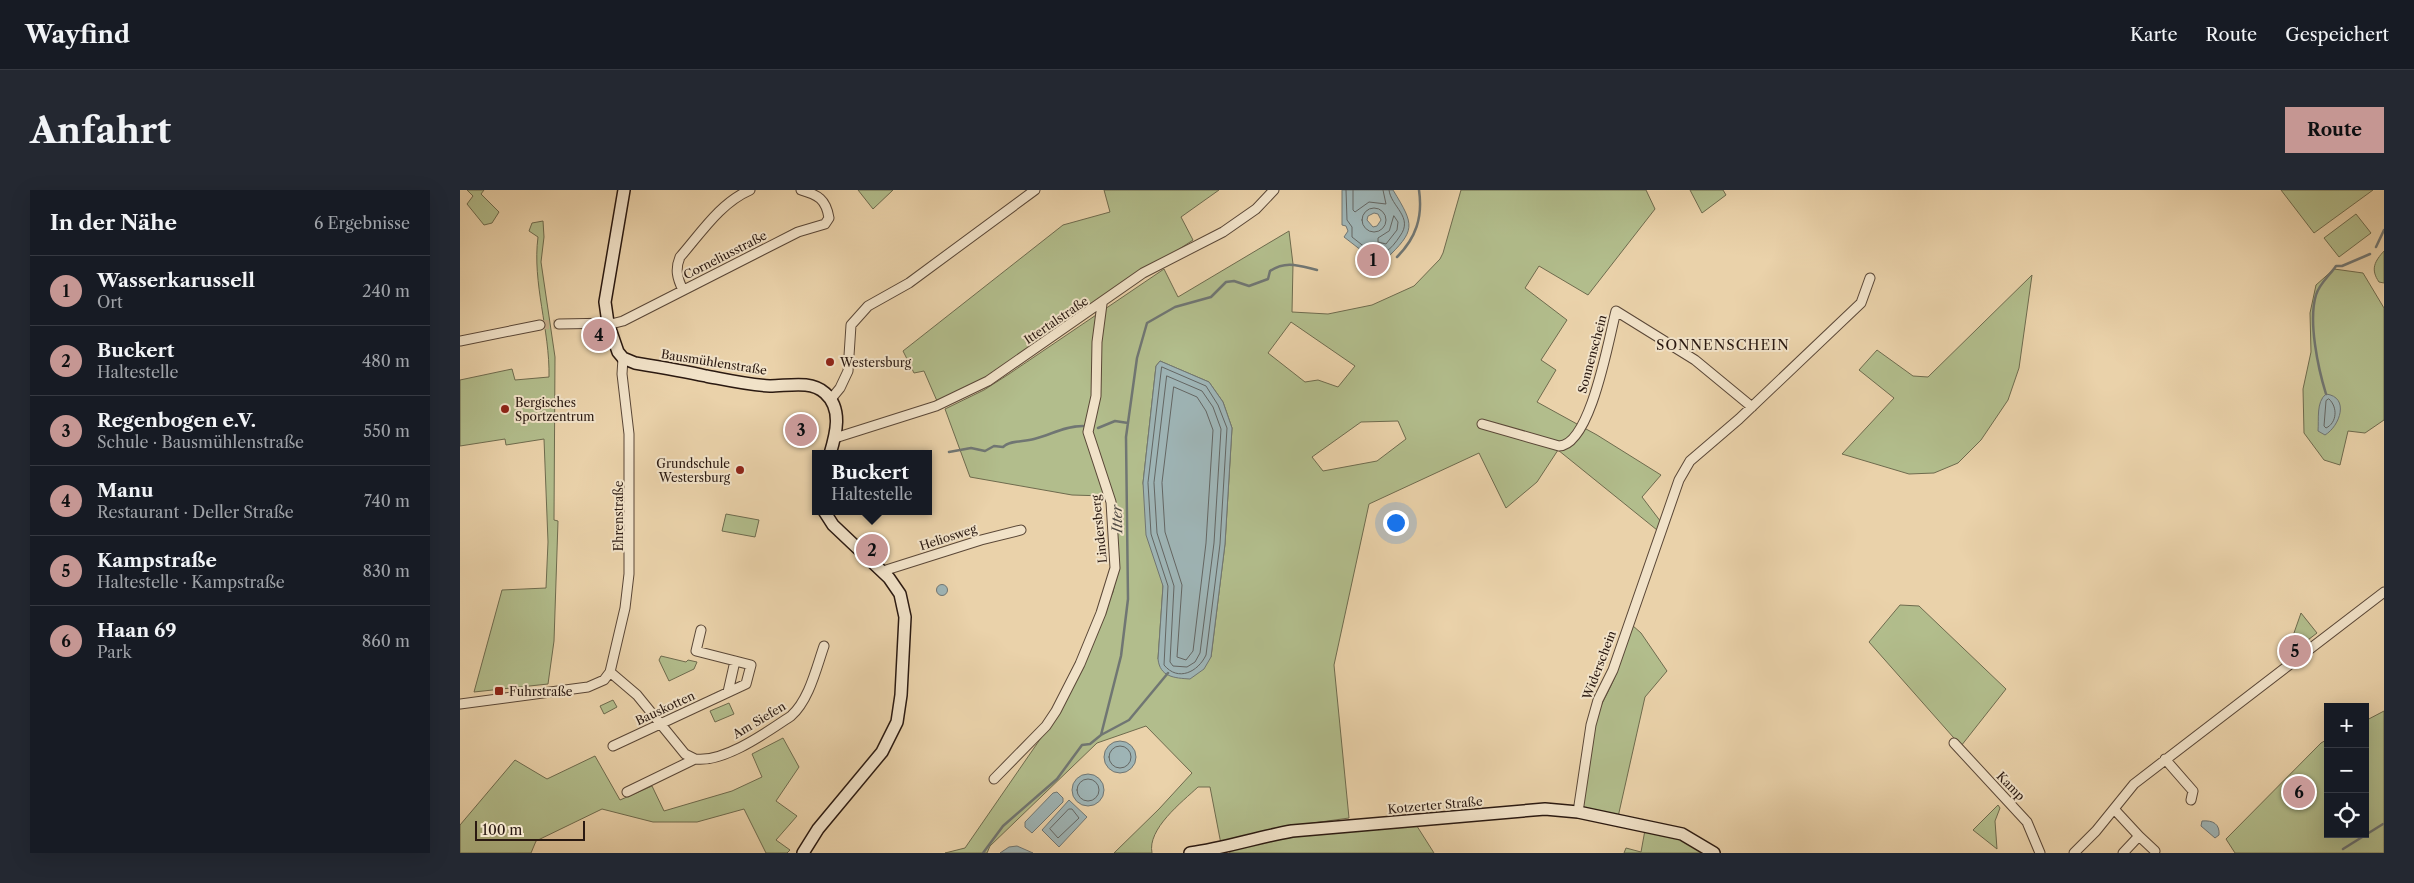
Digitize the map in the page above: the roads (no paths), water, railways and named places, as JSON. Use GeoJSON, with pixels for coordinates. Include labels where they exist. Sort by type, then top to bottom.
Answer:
{"type":"FeatureCollection","features":[{"type":"Feature","properties":{"kind":"street"},"geometry":{"type":"LineString","coordinates":[[623,358],[616,348],[608,323],[605,293],[624,190]]}},
{"type":"Feature","properties":{"kind":"street"},"geometry":{"type":"LineString","coordinates":[[683,290],[677,275],[676,266],[680,257],[724,206],[737,196],[750,190]]}},
{"type":"Feature","properties":{"kind":"street","name":"Corneliusstraße"},"geometry":{"type":"LineString","coordinates":[[559,324],[608,323],[623,320],[798,232],[825,224],[829,218],[827,206],[820,196],[801,190]]}},
{"type":"Feature","properties":{"kind":"street"},"geometry":{"type":"LineString","coordinates":[[831,450],[835,438],[837,415],[831,400],[848,372],[851,325],[868,306],[909,283],[1035,190]]}},
{"type":"Feature","properties":{"kind":"street","name":"Ittertalstraße"},"geometry":{"type":"LineString","coordinates":[[835,438],[936,406],[961,396],[988,381],[1102,304],[1143,273],[1223,232],[1256,209],[1274,190]]}},
{"type":"Feature","properties":{"kind":"street"},"geometry":{"type":"LineString","coordinates":[[1752,407],[1861,303],[1870,278]]}},
{"type":"Feature","properties":{"kind":"street","name":"Lindersberg"},"geometry":{"type":"LineString","coordinates":[[994,779],[1046,726],[1056,711],[1087,648],[1101,614],[1115,568],[1111,502],[1088,432],[1096,396],[1097,342],[1102,304]]}},
{"type":"Feature","properties":{"kind":"street","name":"Sonnenschein"},"geometry":{"type":"LineString","coordinates":[[1482,424],[1558,446],[1568,442],[1582,426],[1595,397],[1616,311],[1666,340],[1695,360],[1752,407]]}},
{"type":"Feature","properties":{"kind":"street"},"geometry":{"type":"LineString","coordinates":[[460,341],[540,325]]}},
{"type":"Feature","properties":{"kind":"street","name":"Bausmühlenstraße"},"geometry":{"type":"LineString","coordinates":[[623,358],[638,364],[749,384],[811,386],[824,392],[831,400]]}},
{"type":"Feature","properties":{"kind":"street","name":"Ehrenstraße"},"geometry":{"type":"LineString","coordinates":[[610,672],[626,608],[630,574],[629,434],[622,374],[623,358]]}},
{"type":"Feature","properties":{"kind":"street","name":"Widerschein"},"geometry":{"type":"LineString","coordinates":[[1578,812],[1591,725],[1598,700],[1613,670],[1679,480],[1690,461],[1752,407]]}},
{"type":"Feature","properties":{"kind":"street"},"geometry":{"type":"LineString","coordinates":[[803,853],[818,829],[877,760],[888,743],[897,722],[901,695],[905,612],[895,586],[883,571],[833,525],[827,515]]}},
{"type":"Feature","properties":{"kind":"street","name":"Heliosweg"},"geometry":{"type":"LineString","coordinates":[[883,571],[981,540],[1021,530]]}},
{"type":"Feature","properties":{"kind":"street"},"geometry":{"type":"LineString","coordinates":[[2074,853],[2096,831],[2134,784],[2384,592]]}},
{"type":"Feature","properties":{"kind":"street"},"geometry":{"type":"LineString","coordinates":[[700,630],[696,651],[735,661],[728,692]]}},
{"type":"Feature","properties":{"kind":"street","name":"Am Siefen"},"geometry":{"type":"LineString","coordinates":[[627,792],[695,759],[710,760],[726,754],[791,716],[804,699],[824,646]]}},
{"type":"Feature","properties":{"kind":"street","name":"Bauskotten"},"geometry":{"type":"LineString","coordinates":[[612,746],[746,684],[750,665],[735,661]]}},
{"type":"Feature","properties":{"kind":"street"},"geometry":{"type":"LineString","coordinates":[[460,704],[588,687],[604,680],[610,672],[637,695],[686,754],[695,759]]}},
{"type":"Feature","properties":{"kind":"street","name":"Kamp"},"geometry":{"type":"LineString","coordinates":[[1954,743],[2027,822],[2040,853]]}},
{"type":"Feature","properties":{"kind":"street"},"geometry":{"type":"LineString","coordinates":[[2165,759],[2193,791],[2191,800]]}},
{"type":"Feature","properties":{"kind":"street","name":"Kotzerter Straße"},"geometry":{"type":"LineString","coordinates":[[1190,853],[1219,849],[1292,831],[1544,809],[1578,812],[1682,834],[1714,853]]}},
{"type":"Feature","properties":{"kind":"street"},"geometry":{"type":"LineString","coordinates":[[2114,809],[2155,851]]}},
{"type":"Feature","properties":{"kind":"street"},"geometry":{"type":"LineString","coordinates":[[2123,853],[2139,836]]}},
{"type":"Feature","properties":{"kind":"water"},"geometry":{"type":"Polygon","coordinates":[[[1342,190],[1393,190],[1405,212],[1409,227],[1407,234],[1395,250],[1385,260],[1381,260],[1377,254],[1372,252],[1366,254],[1344,237],[1348,231],[1346,226],[1342,225],[1342,190]],[[1374,213],[1368,216],[1367,220],[1373,227],[1377,226],[1381,220],[1378,214],[1374,213]]]}},
{"type":"Feature","properties":{"kind":"water"},"geometry":{"type":"Polygon","coordinates":[[[1160,361],[1209,382],[1223,402],[1232,428],[1225,544],[1211,657],[1204,669],[1190,679],[1169,675],[1159,665],[1163,586],[1146,535],[1143,483],[1156,366],[1160,361]]]}},
{"type":"Feature","properties":{"kind":"water"},"geometry":{"type":"Polygon","coordinates":[[[2326,394],[2338,400],[2340,412],[2335,425],[2325,435],[2318,431],[2318,416],[2319,406],[2326,394]]]}},
{"type":"Feature","properties":{"kind":"water"},"geometry":{"type":"Polygon","coordinates":[[[942,584],[948,590],[942,596],[936,590],[942,584]]]}},
{"type":"Feature","properties":{"kind":"water"},"geometry":{"type":"Polygon","coordinates":[[[1120,741],[1126,742],[1131,746],[1135,751],[1135,763],[1131,768],[1126,772],[1120,773],[1114,772],[1109,768],[1105,763],[1104,757],[1105,751],[1109,746],[1114,742],[1120,741]]]}},
{"type":"Feature","properties":{"kind":"water"},"geometry":{"type":"Polygon","coordinates":[[[1088,774],[1094,775],[1099,779],[1103,784],[1103,796],[1099,801],[1094,805],[1088,806],[1082,805],[1077,801],[1073,796],[1072,790],[1073,784],[1077,779],[1082,775],[1088,774]]]}},
{"type":"Feature","properties":{"kind":"water"},"geometry":{"type":"Polygon","coordinates":[[[1057,792],[1063,798],[1063,802],[1032,833],[1025,827],[1025,822],[1053,793],[1057,792]]]}},
{"type":"Feature","properties":{"kind":"water"},"geometry":{"type":"Polygon","coordinates":[[[1069,800],[1087,817],[1059,847],[1042,830],[1069,800]]]}},
{"type":"Feature","properties":{"kind":"water"},"geometry":{"type":"Polygon","coordinates":[[[2202,821],[2209,821],[2217,825],[2219,835],[2215,838],[2201,826],[2202,821]]]}},
{"type":"Feature","properties":{"kind":"water"},"geometry":{"type":"Polygon","coordinates":[[[1017,846],[1033,853],[1000,853],[1009,847],[1017,846]]]}},
{"type":"Feature","properties":{"kind":"waterway","name":"Itter"},"geometry":{"type":"LineString","coordinates":[[1397,257],[1404,250],[1417,226],[1420,209],[1419,190]]}},
{"type":"Feature","properties":{"kind":"waterway"},"geometry":{"type":"LineString","coordinates":[[2376,247],[2384,230]]}},
{"type":"Feature","properties":{"kind":"waterway"},"geometry":{"type":"LineString","coordinates":[[2326,394],[2317,358],[2314,331],[2313,318],[2317,291],[2336,266],[2342,266],[2370,254]]}},
{"type":"Feature","properties":{"kind":"waterway","name":"Itter"},"geometry":{"type":"LineString","coordinates":[[983,853],[1003,826],[1057,779],[1082,745],[1090,744],[1101,735],[1121,656],[1128,599],[1126,437],[1137,358],[1147,323],[1175,307],[1211,297],[1226,282],[1234,281],[1249,286],[1268,279],[1270,271],[1287,265],[1317,270]]}},
{"type":"Feature","properties":{"kind":"waterway"},"geometry":{"type":"LineString","coordinates":[[1098,428],[1115,421],[1128,423]]}},
{"type":"Feature","properties":{"kind":"waterway"},"geometry":{"type":"LineString","coordinates":[[949,452],[971,448],[985,451],[994,446],[1003,447],[1013,442],[1030,440],[1064,429],[1083,426]]}},
{"type":"Feature","properties":{"kind":"waterway"},"geometry":{"type":"LineString","coordinates":[[1101,735],[1129,720],[1168,673]]}},
{"type":"Feature","properties":{"kind":"waterway"},"geometry":{"type":"LineString","coordinates":[[2343,849],[2383,824]]}},
{"type":"Feature","properties":{"kind":"tunnel"},"geometry":{"type":"LineString","coordinates":[[540,325],[559,324]]}},
{"type":"Feature","properties":{"kind":"place","name":"Wasserkarussell"},"geometry":{"type":"Point","coordinates":[1373,260]}},
{"type":"Feature","properties":{"kind":"place","name":"Manu"},"geometry":{"type":"Point","coordinates":[599,335]}},
{"type":"Feature","properties":{"kind":"place","name":"Westersburg"},"geometry":{"type":"Point","coordinates":[830,362]}},
{"type":"Feature","properties":{"kind":"place","name":"Bergisches Sportzentrum"},"geometry":{"type":"Point","coordinates":[505,409]}},
{"type":"Feature","properties":{"kind":"place","name":"Regenbogen e.V."},"geometry":{"type":"Point","coordinates":[801,430]}},
{"type":"Feature","properties":{"kind":"place","name":"Grundschule Westersburg"},"geometry":{"type":"Point","coordinates":[740,470]}},
{"type":"Feature","properties":{"kind":"place","name":"Buckert"},"geometry":{"type":"Point","coordinates":[872,550]}},
{"type":"Feature","properties":{"kind":"place","name":"Kampstraße"},"geometry":{"type":"Point","coordinates":[2295,651]}},
{"type":"Feature","properties":{"kind":"place","name":"Fuhrstraße"},"geometry":{"type":"Point","coordinates":[499,691]}},
{"type":"Feature","properties":{"kind":"place","name":"Haan 69"},"geometry":{"type":"Point","coordinates":[2299,792]}},
{"type":"Feature","properties":{"kind":"district","name":"SONNENSCHEIN"},"geometry":{"type":"Point","coordinates":[1723,345]}}]}
